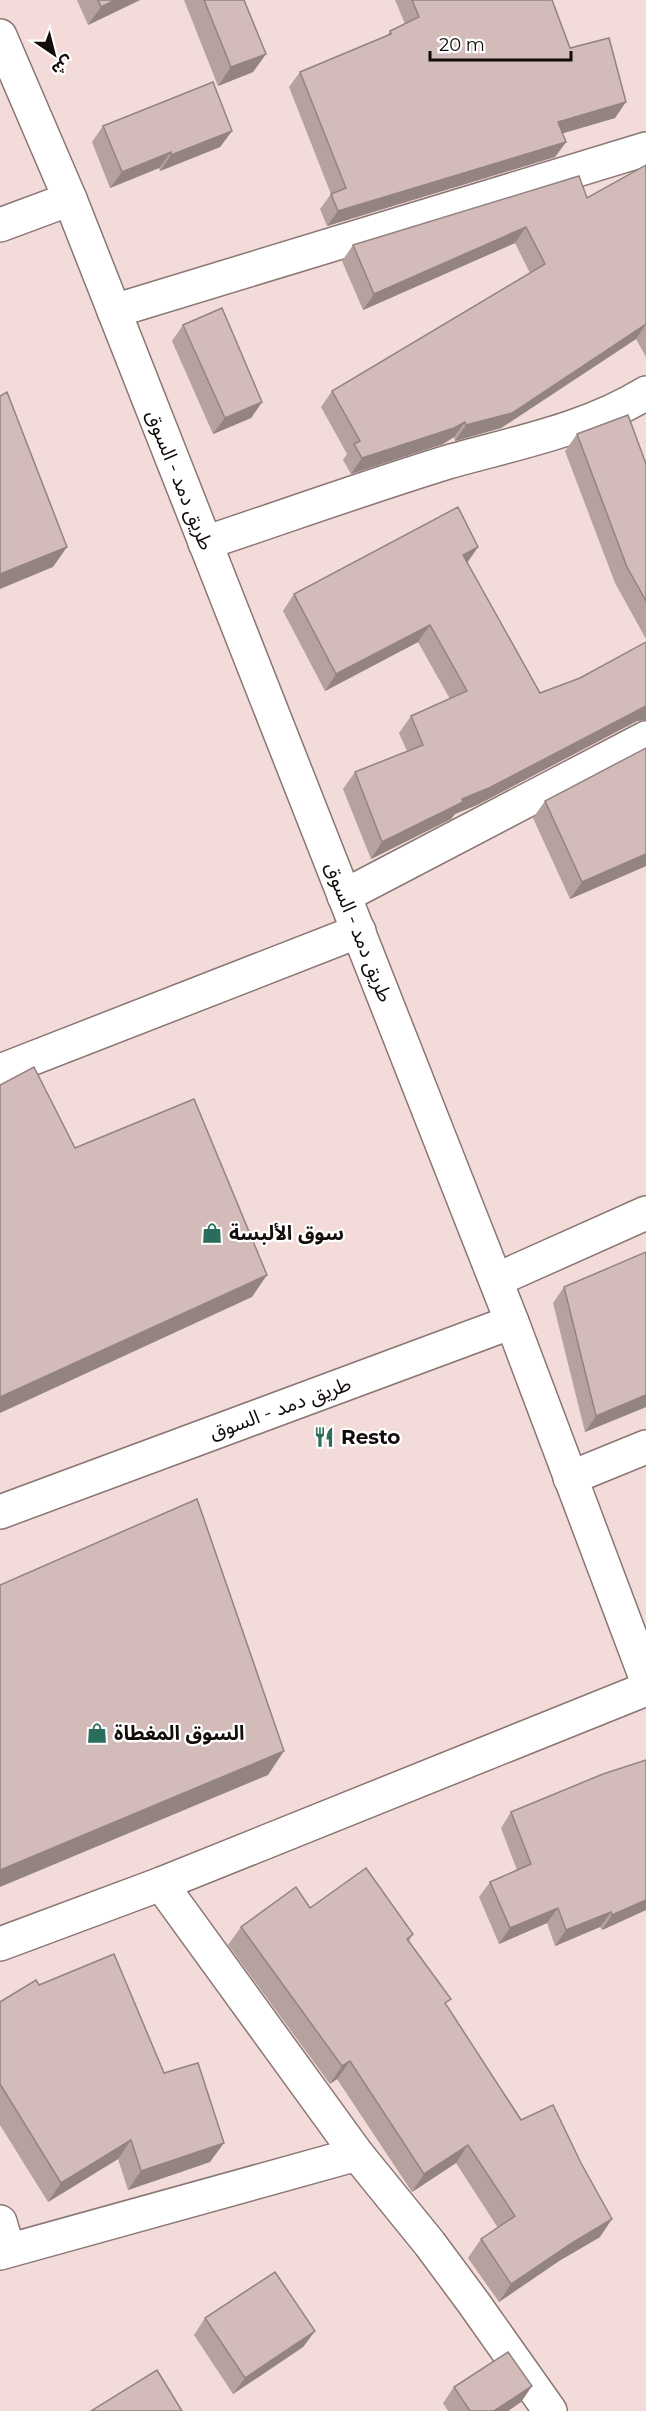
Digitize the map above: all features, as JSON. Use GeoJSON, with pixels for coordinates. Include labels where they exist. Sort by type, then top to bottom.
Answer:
{"type":"FeatureCollection","features":[{"type":"Feature","properties":{"kind":"street","name":"طريق دمد - السوق"},"geometry":{"type":"LineString","coordinates":[[0,36],[70,199],[512,1322],[0,1512]]}},
{"type":"Feature","properties":{"kind":"street"},"geometry":{"type":"LineString","coordinates":[[114,311],[646,149]]}},
{"type":"Feature","properties":{"kind":"street"},"geometry":{"type":"LineString","coordinates":[[0,225],[70,199]]}},
{"type":"Feature","properties":{"kind":"street"},"geometry":{"type":"LineString","coordinates":[[205,543],[447,463],[556,432],[598,417],[646,393]]}},
{"type":"Feature","properties":{"kind":"street"},"geometry":{"type":"LineString","coordinates":[[344,896],[646,738]]}},
{"type":"Feature","properties":{"kind":"street"},"geometry":{"type":"LineString","coordinates":[[0,1071],[358,932]]}},
{"type":"Feature","properties":{"kind":"street"},"geometry":{"type":"LineString","coordinates":[[496,1280],[646,1213]]}},
{"type":"Feature","properties":{"kind":"street"},"geometry":{"type":"LineString","coordinates":[[512,1322],[646,1677]]}},
{"type":"Feature","properties":{"kind":"street"},"geometry":{"type":"LineString","coordinates":[[570,1478],[646,1447]]}},
{"type":"Feature","properties":{"kind":"street"},"geometry":{"type":"LineString","coordinates":[[0,1944],[161,1884],[646,1689]]}},
{"type":"Feature","properties":{"kind":"street"},"geometry":{"type":"LineString","coordinates":[[161,1884],[357,2154],[430,2244],[550,2411]]}},
{"type":"Feature","properties":{"kind":"street"},"geometry":{"type":"LineString","coordinates":[[3,2241],[357,2154]]}},
{"type":"Feature","properties":{"kind":"building"},"geometry":{"type":"Polygon","coordinates":[[[98,0],[115,0],[101,7],[98,0]]]}},
{"type":"Feature","properties":{"kind":"building"},"geometry":{"type":"Polygon","coordinates":[[[204,0],[244,0],[266,54],[231,67],[204,0]]]}},
{"type":"Feature","properties":{"kind":"building"},"geometry":{"type":"Polygon","coordinates":[[[412,0],[552,0],[570,48],[609,38],[626,102],[558,122],[566,142],[338,211],[331,194],[346,188],[300,72],[391,34],[390,31],[419,17],[412,0]]]}},
{"type":"Feature","properties":{"kind":"building"},"geometry":{"type":"Polygon","coordinates":[[[213,82],[232,131],[122,172],[103,126],[213,82]]]}},
{"type":"Feature","properties":{"kind":"building"},"geometry":{"type":"Polygon","coordinates":[[[646,165],[646,324],[512,413],[466,425],[465,422],[454,428],[362,458],[354,444],[360,441],[332,391],[545,264],[526,227],[374,294],[353,245],[579,176],[587,198],[646,165]]]}},
{"type":"Feature","properties":{"kind":"building"},"geometry":{"type":"Polygon","coordinates":[[[222,308],[262,402],[225,418],[183,325],[222,308]]]}},
{"type":"Feature","properties":{"kind":"building"},"geometry":{"type":"Polygon","coordinates":[[[7,392],[67,547],[0,574],[0,396],[7,392]]]}},
{"type":"Feature","properties":{"kind":"building"},"geometry":{"type":"Polygon","coordinates":[[[628,415],[646,464],[646,601],[627,567],[577,434],[628,415]]]}},
{"type":"Feature","properties":{"kind":"building"},"geometry":{"type":"Polygon","coordinates":[[[458,507],[478,547],[463,555],[540,693],[580,678],[646,642],[646,706],[382,842],[355,772],[423,745],[411,716],[467,691],[430,625],[336,674],[294,594],[458,507]]]}},
{"type":"Feature","properties":{"kind":"building"},"geometry":{"type":"Polygon","coordinates":[[[646,748],[646,854],[582,882],[545,801],[646,748]]]}},
{"type":"Feature","properties":{"kind":"building"},"geometry":{"type":"Polygon","coordinates":[[[34,1067],[75,1148],[194,1099],[267,1275],[0,1397],[0,1085],[34,1067]]]}},
{"type":"Feature","properties":{"kind":"building"},"geometry":{"type":"Polygon","coordinates":[[[646,1252],[646,1395],[596,1416],[564,1287],[646,1252]]]}},
{"type":"Feature","properties":{"kind":"building"},"geometry":{"type":"Polygon","coordinates":[[[197,1499],[284,1751],[0,1870],[0,1585],[197,1499]]]}},
{"type":"Feature","properties":{"kind":"building"},"geometry":{"type":"Polygon","coordinates":[[[646,1760],[646,1900],[612,1915],[611,1912],[566,1930],[558,1908],[510,1928],[490,1882],[531,1864],[511,1812],[603,1774],[646,1760]]]}},
{"type":"Feature","properties":{"kind":"building"},"geometry":{"type":"Polygon","coordinates":[[[366,1868],[413,1934],[407,1939],[451,1999],[445,2003],[521,2120],[553,2105],[612,2219],[511,2284],[481,2239],[515,2216],[468,2145],[424,2174],[350,2061],[342,2066],[241,1927],[296,1887],[310,1908],[366,1868]]]}},
{"type":"Feature","properties":{"kind":"building"},"geometry":{"type":"Polygon","coordinates":[[[114,1954],[164,2073],[198,2063],[224,2143],[141,2171],[131,2140],[61,2183],[0,2084],[0,2002],[36,1980],[39,1985],[114,1954]]]}},
{"type":"Feature","properties":{"kind":"building"},"geometry":{"type":"Polygon","coordinates":[[[275,2272],[315,2331],[245,2378],[205,2318],[275,2272]]]}},
{"type":"Feature","properties":{"kind":"building"},"geometry":{"type":"Polygon","coordinates":[[[508,2352],[532,2386],[494,2411],[470,2411],[454,2387],[508,2352]]]}},
{"type":"Feature","properties":{"kind":"building"},"geometry":{"type":"Polygon","coordinates":[[[157,2370],[182,2411],[91,2411],[157,2370]]]}},
{"type":"Feature","properties":{"kind":"place","name":"سوق الألبسة"},"geometry":{"type":"Point","coordinates":[212,1233]}},
{"type":"Feature","properties":{"kind":"place","name":"Resto"},"geometry":{"type":"Point","coordinates":[324,1437]}},
{"type":"Feature","properties":{"kind":"place","name":"السوق المغطاة"},"geometry":{"type":"Point","coordinates":[97,1733]}}]}
